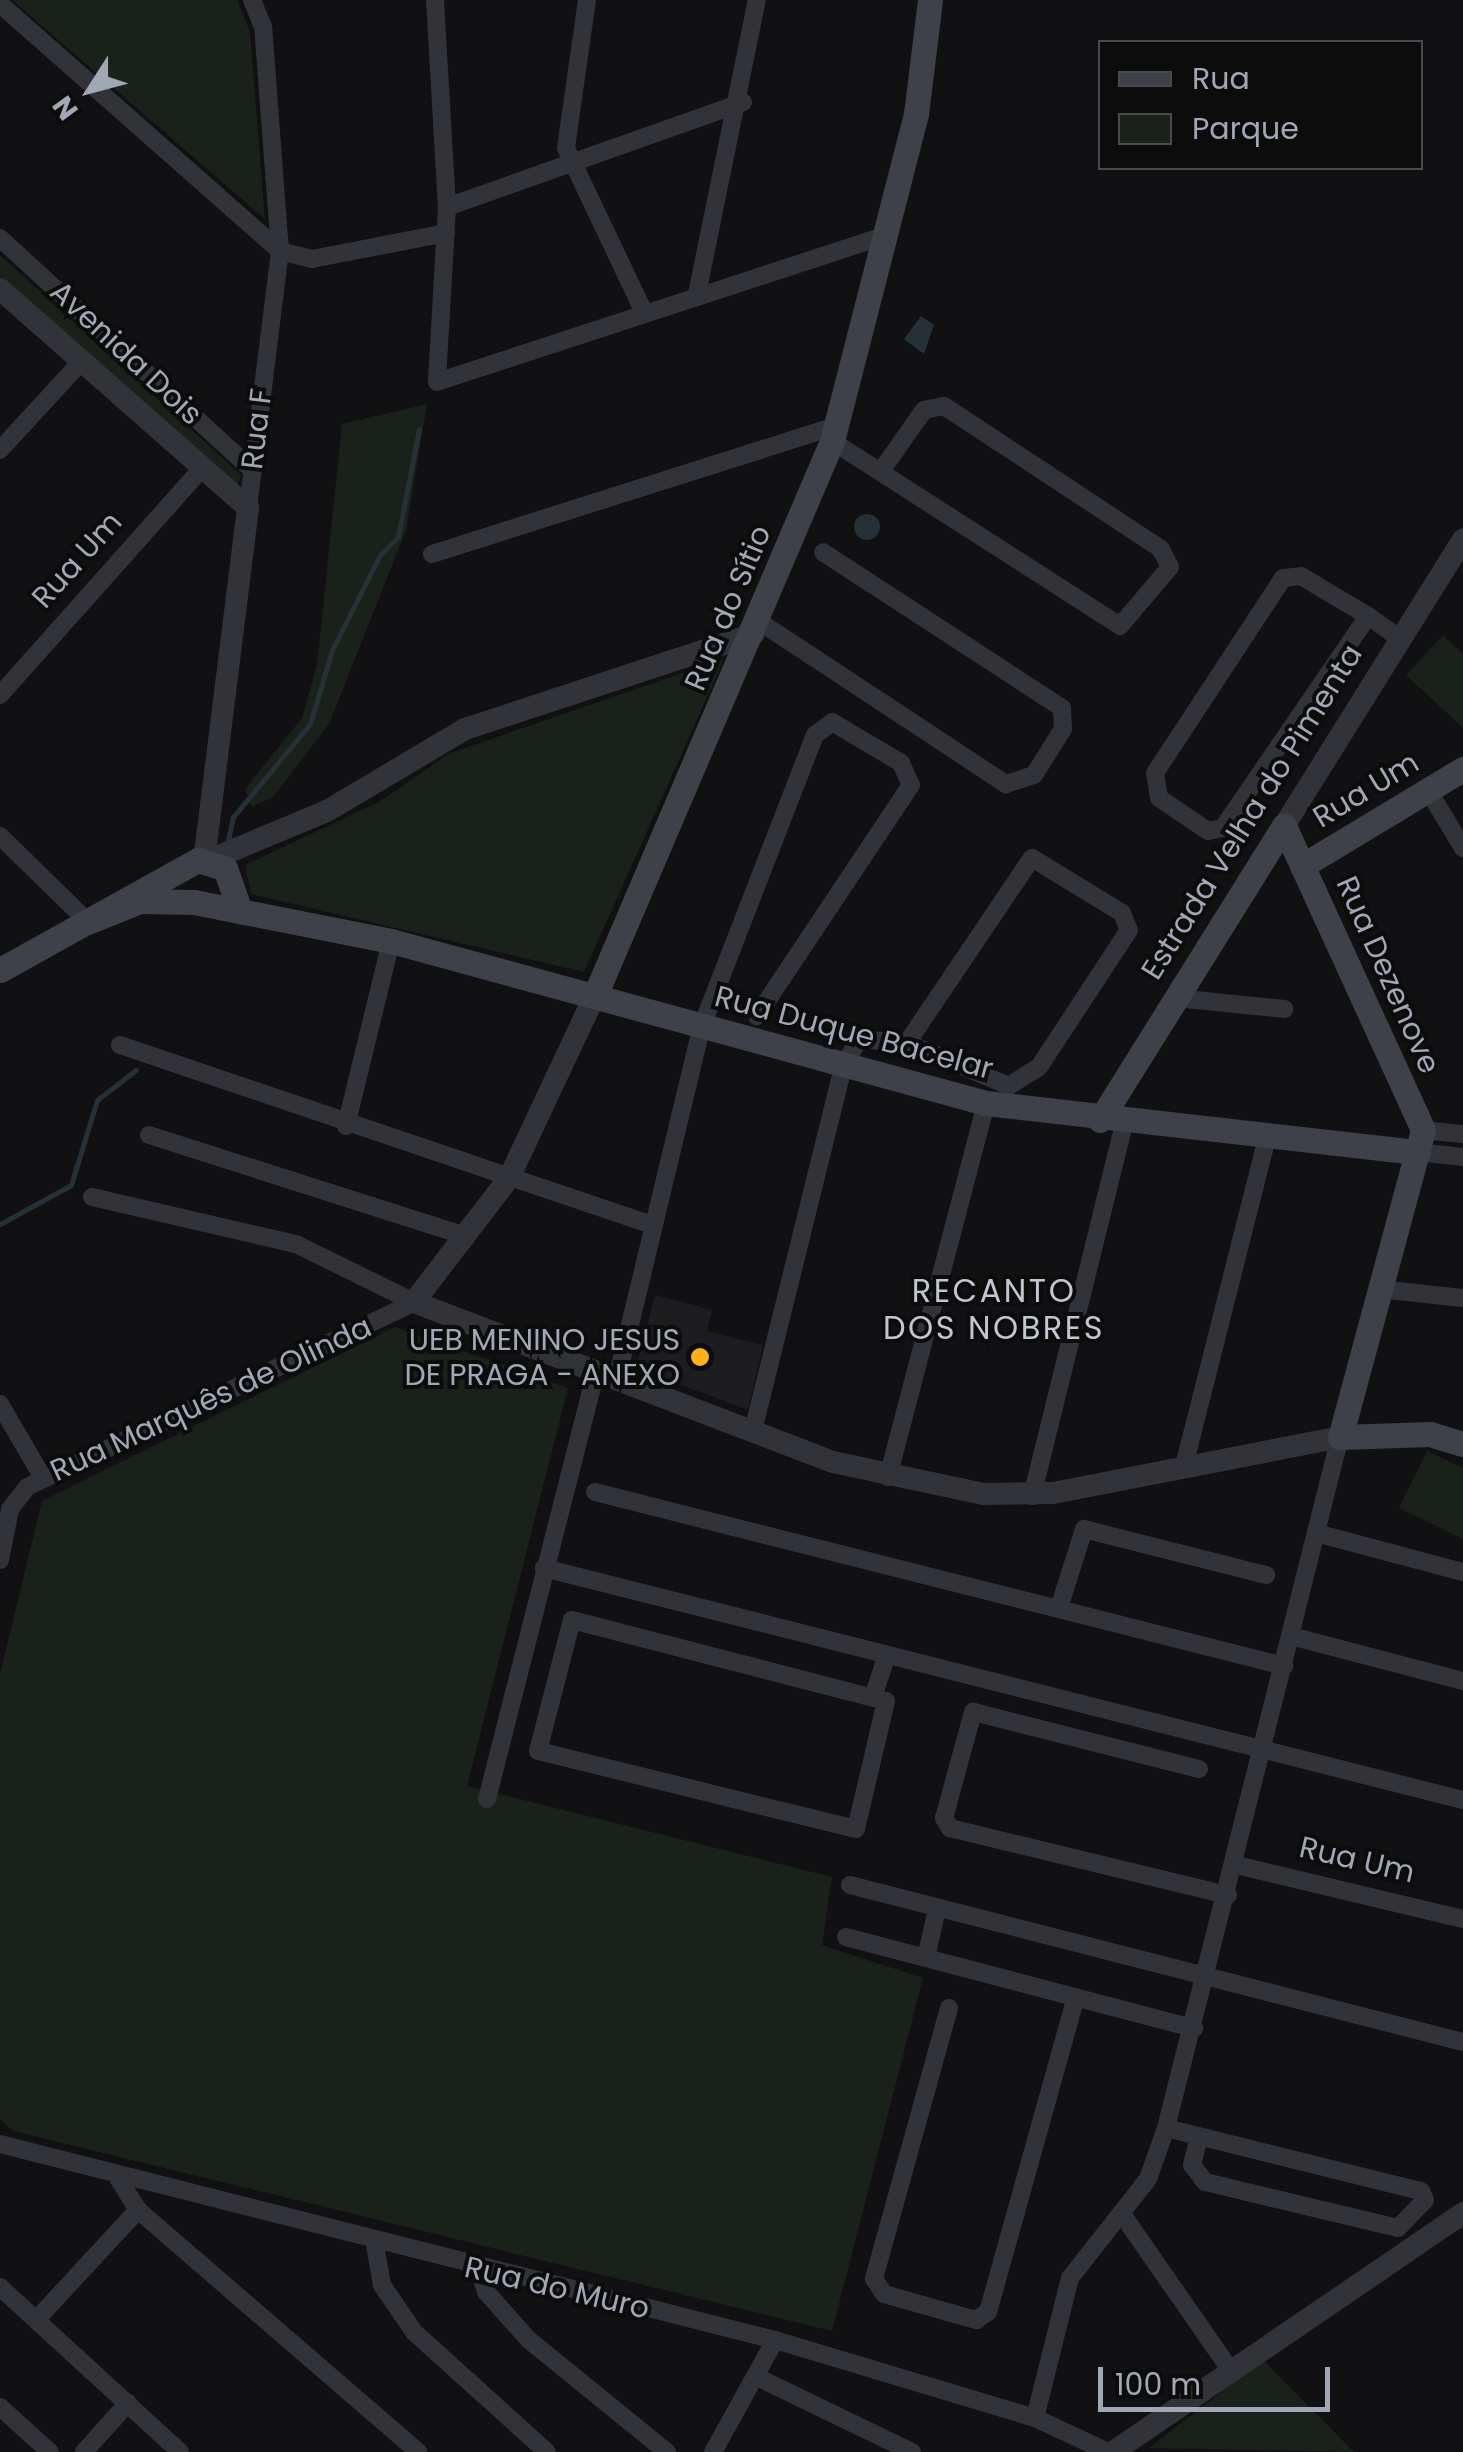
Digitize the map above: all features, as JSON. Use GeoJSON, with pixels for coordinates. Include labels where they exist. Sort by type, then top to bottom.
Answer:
{"type":"FeatureCollection","features":[{"type":"Feature","properties":{"kind":"main road","name":"Rua do Sítio"},"geometry":{"type":"LineString","coordinates":[[596,994],[757,628],[834,434],[888,235],[930,0]]}},
{"type":"Feature","properties":{"kind":"main road","name":"Rua Um"},"geometry":{"type":"LineString","coordinates":[[1302,866],[1463,769]]}},
{"type":"Feature","properties":{"kind":"main road","name":"Rua Dezenove"},"geometry":{"type":"LineString","coordinates":[[1284,826],[1420,1141]]}},
{"type":"Feature","properties":{"kind":"main road","name":"Estrada Velha do Pimenta"},"geometry":{"type":"LineString","coordinates":[[1112,1122],[1176,998],[1284,826]]}},
{"type":"Feature","properties":{"kind":"main road"},"geometry":{"type":"LineString","coordinates":[[201,904],[182,883],[218,876]]}},
{"type":"Feature","properties":{"kind":"main road"},"geometry":{"type":"LineString","coordinates":[[0,970],[88,922],[218,876]]}},
{"type":"Feature","properties":{"kind":"main road","name":"Rua Duque Bacelar"},"geometry":{"type":"LineString","coordinates":[[88,922],[140,901],[201,904],[218,876],[392,941],[986,1104],[1267,1138],[1420,1141]]}},
{"type":"Feature","properties":{"kind":"main road"},"geometry":{"type":"LineString","coordinates":[[1420,1141],[1340,1437],[1430,1434],[1463,1441]]}},
{"type":"Feature","properties":{"kind":"street","name":"Rua F"},"geometry":{"type":"LineString","coordinates":[[218,876],[251,469],[280,251],[262,27],[252,0]]}},
{"type":"Feature","properties":{"kind":"street"},"geometry":{"type":"LineString","coordinates":[[434,0],[447,207],[438,382],[697,294],[888,235]]}},
{"type":"Feature","properties":{"kind":"street"},"geometry":{"type":"LineString","coordinates":[[587,0],[569,161],[644,312]]}},
{"type":"Feature","properties":{"kind":"street"},"geometry":{"type":"LineString","coordinates":[[697,294],[743,102],[757,0]]}},
{"type":"Feature","properties":{"kind":"street"},"geometry":{"type":"LineString","coordinates":[[0,4],[280,251],[312,259],[446,233]]}},
{"type":"Feature","properties":{"kind":"street"},"geometry":{"type":"LineString","coordinates":[[447,207],[743,102]]}},
{"type":"Feature","properties":{"kind":"street","name":"Avenida Dois"},"geometry":{"type":"LineString","coordinates":[[0,238],[251,469]]}},
{"type":"Feature","properties":{"kind":"street","name":"Avenida Dois"},"geometry":{"type":"LineString","coordinates":[[0,290],[248,508]]}},
{"type":"Feature","properties":{"kind":"street"},"geometry":{"type":"LineString","coordinates":[[0,450],[81,362]]}},
{"type":"Feature","properties":{"kind":"street"},"geometry":{"type":"LineString","coordinates":[[432,554],[834,434],[1120,626],[1170,567],[1161,548],[944,406],[924,410],[884,466]]}},
{"type":"Feature","properties":{"kind":"street","name":"Rua Um"},"geometry":{"type":"LineString","coordinates":[[0,694],[202,468]]}},
{"type":"Feature","properties":{"kind":"street","name":"Estrada Velha do Pimenta"},"geometry":{"type":"LineString","coordinates":[[1284,826],[1398,637],[1463,539]]}},
{"type":"Feature","properties":{"kind":"street"},"geometry":{"type":"LineString","coordinates":[[218,876],[244,850],[464,728],[757,628],[1006,784],[1034,775],[1066,721],[1062,708],[823,552]]}},
{"type":"Feature","properties":{"kind":"street"},"geometry":{"type":"LineString","coordinates":[[1368,616],[1224,828],[1208,831],[1159,798],[1155,773],[1283,578],[1302,576],[1368,616],[1398,637]]}},
{"type":"Feature","properties":{"kind":"street"},"geometry":{"type":"LineString","coordinates":[[487,1799],[544,1568],[652,1226],[702,1026],[815,736],[832,722],[901,763],[911,785],[757,1016]]}},
{"type":"Feature","properties":{"kind":"street"},"geometry":{"type":"LineString","coordinates":[[1428,790],[1463,848]]}},
{"type":"Feature","properties":{"kind":"street"},"geometry":{"type":"LineString","coordinates":[[0,836],[88,922]]}},
{"type":"Feature","properties":{"kind":"street"},"geometry":{"type":"LineString","coordinates":[[753,1431],[843,1067],[859,1038],[907,1043],[1021,1085],[1128,921],[1039,860],[1024,862],[907,1043]]}},
{"type":"Feature","properties":{"kind":"street"},"geometry":{"type":"LineString","coordinates":[[346,1126],[392,941]]}},
{"type":"Feature","properties":{"kind":"street","name":"Rua Marquês de Olinda"},"geometry":{"type":"LineString","coordinates":[[0,1560],[16,1497],[43,1478],[414,1302],[509,1178],[596,994]]}},
{"type":"Feature","properties":{"kind":"street"},"geometry":{"type":"LineString","coordinates":[[1176,998],[1284,1009]]}},
{"type":"Feature","properties":{"kind":"street"},"geometry":{"type":"LineString","coordinates":[[120,1045],[346,1126],[652,1226]]}},
{"type":"Feature","properties":{"kind":"street"},"geometry":{"type":"LineString","coordinates":[[888,1477],[986,1104]]}},
{"type":"Feature","properties":{"kind":"street"},"geometry":{"type":"LineString","coordinates":[[1032,1496],[1112,1122]]}},
{"type":"Feature","properties":{"kind":"street"},"geometry":{"type":"LineString","coordinates":[[1420,1141],[1463,1134]]}},
{"type":"Feature","properties":{"kind":"street"},"geometry":{"type":"LineString","coordinates":[[149,1136],[465,1236]]}},
{"type":"Feature","properties":{"kind":"street"},"geometry":{"type":"LineString","coordinates":[[1185,1462],[1267,1138]]}},
{"type":"Feature","properties":{"kind":"street","name":"Rua Duque Bacelar"},"geometry":{"type":"LineString","coordinates":[[1420,1141],[1463,1156]]}},
{"type":"Feature","properties":{"kind":"street"},"geometry":{"type":"LineString","coordinates":[[92,1197],[296,1244],[414,1302],[753,1431],[888,1477],[1032,1496],[1185,1462],[1340,1437],[1236,1865],[1166,2128],[1148,2179],[1070,2278],[1035,2418]]}},
{"type":"Feature","properties":{"kind":"street"},"geometry":{"type":"LineString","coordinates":[[1379,1289],[1463,1298]]}},
{"type":"Feature","properties":{"kind":"street"},"geometry":{"type":"LineString","coordinates":[[0,1404],[43,1478]]}},
{"type":"Feature","properties":{"kind":"street"},"geometry":{"type":"LineString","coordinates":[[596,1492],[1284,1666]]}},
{"type":"Feature","properties":{"kind":"street"},"geometry":{"type":"LineString","coordinates":[[1059,1608],[1084,1529],[1266,1575]]}},
{"type":"Feature","properties":{"kind":"street"},"geometry":{"type":"LineString","coordinates":[[1316,1533],[1463,1572]]}},
{"type":"Feature","properties":{"kind":"street"},"geometry":{"type":"LineString","coordinates":[[544,1568],[853,1653],[886,1656],[1463,1800]]}},
{"type":"Feature","properties":{"kind":"street"},"geometry":{"type":"LineString","coordinates":[[572,1620],[873,1697],[888,1706],[853,1832],[537,1749],[572,1620]]}},
{"type":"Feature","properties":{"kind":"street"},"geometry":{"type":"LineString","coordinates":[[1291,1636],[1463,1680]]}},
{"type":"Feature","properties":{"kind":"street"},"geometry":{"type":"LineString","coordinates":[[873,1697],[886,1656]]}},
{"type":"Feature","properties":{"kind":"street"},"geometry":{"type":"LineString","coordinates":[[1199,1768],[973,1712],[944,1818],[950,1828],[1228,1895]]}},
{"type":"Feature","properties":{"kind":"street","name":"Rua Um"},"geometry":{"type":"LineString","coordinates":[[1236,1865],[1463,1919]]}},
{"type":"Feature","properties":{"kind":"street"},"geometry":{"type":"LineString","coordinates":[[850,1885],[1206,1980],[1463,2042]]}},
{"type":"Feature","properties":{"kind":"street"},"geometry":{"type":"LineString","coordinates":[[926,1958],[938,1909]]}},
{"type":"Feature","properties":{"kind":"street"},"geometry":{"type":"LineString","coordinates":[[846,1937],[1194,2028]]}},
{"type":"Feature","properties":{"kind":"street"},"geometry":{"type":"LineString","coordinates":[[950,2008],[874,2280],[884,2294],[976,2320],[988,2312],[1076,1997]]}},
{"type":"Feature","properties":{"kind":"street"},"geometry":{"type":"LineString","coordinates":[[1166,2128],[1199,2136],[1420,2191],[1425,2200],[1398,2228],[1205,2182],[1192,2166],[1199,2136]]}},
{"type":"Feature","properties":{"kind":"street","name":"Rua do Muro"},"geometry":{"type":"LineString","coordinates":[[0,2144],[375,2245],[775,2340],[1035,2418],[1110,2452]]}},
{"type":"Feature","properties":{"kind":"street"},"geometry":{"type":"LineString","coordinates":[[118,2178],[138,2210],[418,2452]]}},
{"type":"Feature","properties":{"kind":"street"},"geometry":{"type":"LineString","coordinates":[[37,2318],[138,2210]]}},
{"type":"Feature","properties":{"kind":"street"},"geometry":{"type":"LineString","coordinates":[[1110,2452],[1463,2213]]}},
{"type":"Feature","properties":{"kind":"street"},"geometry":{"type":"LineString","coordinates":[[1122,2214],[1230,2371]]}},
{"type":"Feature","properties":{"kind":"street"},"geometry":{"type":"LineString","coordinates":[[375,2245],[382,2285],[414,2332],[547,2452]]}},
{"type":"Feature","properties":{"kind":"street"},"geometry":{"type":"LineString","coordinates":[[479,2270],[486,2292],[529,2340],[667,2452]]}},
{"type":"Feature","properties":{"kind":"street"},"geometry":{"type":"LineString","coordinates":[[0,2287],[180,2452]]}},
{"type":"Feature","properties":{"kind":"street"},"geometry":{"type":"LineString","coordinates":[[714,2452],[760,2378],[775,2340]]}},
{"type":"Feature","properties":{"kind":"street"},"geometry":{"type":"LineString","coordinates":[[760,2378],[912,2452]]}},
{"type":"Feature","properties":{"kind":"street"},"geometry":{"type":"LineString","coordinates":[[84,2452],[128,2403]]}},
{"type":"Feature","properties":{"kind":"street"},"geometry":{"type":"LineString","coordinates":[[0,2407],[50,2452]]}},
{"type":"Feature","properties":{"kind":"shaded area"},"geometry":{"type":"Polygon","coordinates":[[[921,316],[934,325],[924,354],[904,339],[921,316]]]}},
{"type":"Feature","properties":{"kind":"shaded area"},"geometry":{"type":"Polygon","coordinates":[[[867,514],[876,518],[880,527],[876,536],[867,540],[858,536],[854,527],[858,518],[867,514]]]}},
{"type":"Feature","properties":{"kind":"shaded area","name":"UEB MENINO JESUS DE PRAGA - ANEXO"},"geometry":{"type":"Polygon","coordinates":[[[655,1295],[712,1310],[707,1331],[763,1345],[748,1410],[636,1368],[655,1295]]]}},
{"type":"Feature","properties":{"kind":"green space"},"geometry":{"type":"Polygon","coordinates":[[[12,0],[237,0],[250,32],[265,219],[12,0]]]}},
{"type":"Feature","properties":{"kind":"green space"},"geometry":{"type":"Polygon","coordinates":[[[0,255],[241,475],[237,488],[0,278],[0,255]]]}},
{"type":"Feature","properties":{"kind":"green space"},"geometry":{"type":"Polygon","coordinates":[[[427,404],[406,530],[329,724],[273,797],[252,807],[245,789],[302,718],[317,665],[342,424],[427,404]]]}},
{"type":"Feature","properties":{"kind":"green space"},"geometry":{"type":"Polygon","coordinates":[[[1443,635],[1463,654],[1463,728],[1406,675],[1443,635]]]}},
{"type":"Feature","properties":{"kind":"green space"},"geometry":{"type":"Polygon","coordinates":[[[724,659],[584,972],[251,894],[245,865],[379,802],[450,753],[724,659]]]}},
{"type":"Feature","properties":{"kind":"green space"},"geometry":{"type":"Polygon","coordinates":[[[395,1327],[568,1388],[467,1786],[832,1877],[822,1945],[923,1978],[832,2331],[13,2131],[0,2119],[0,1674],[42,1501],[395,1327]]]}},
{"type":"Feature","properties":{"kind":"green space"},"geometry":{"type":"Polygon","coordinates":[[[1427,1451],[1463,1468],[1463,1539],[1399,1508],[1427,1451]]]}},
{"type":"Feature","properties":{"kind":"green space"},"geometry":{"type":"Polygon","coordinates":[[[1263,2360],[1354,2452],[1149,2448],[1263,2360]]]}},
{"type":"Feature","properties":{"kind":"waterway"},"geometry":{"type":"LineString","coordinates":[[228,840],[233,817],[310,724],[332,650],[380,555],[398,537],[419,429]]}},
{"type":"Feature","properties":{"kind":"waterway"},"geometry":{"type":"LineString","coordinates":[[0,1224],[71,1185],[97,1100],[136,1070]]}},
{"type":"Feature","properties":{"kind":"place","name":"UEB MENINO JESUS DE PRAGA - ANEXO"},"geometry":{"type":"Point","coordinates":[700,1357]}},
{"type":"Feature","properties":{"kind":"district","name":"RECANTO DOS NOBRES"},"geometry":{"type":"Point","coordinates":[994,1310]}}]}
